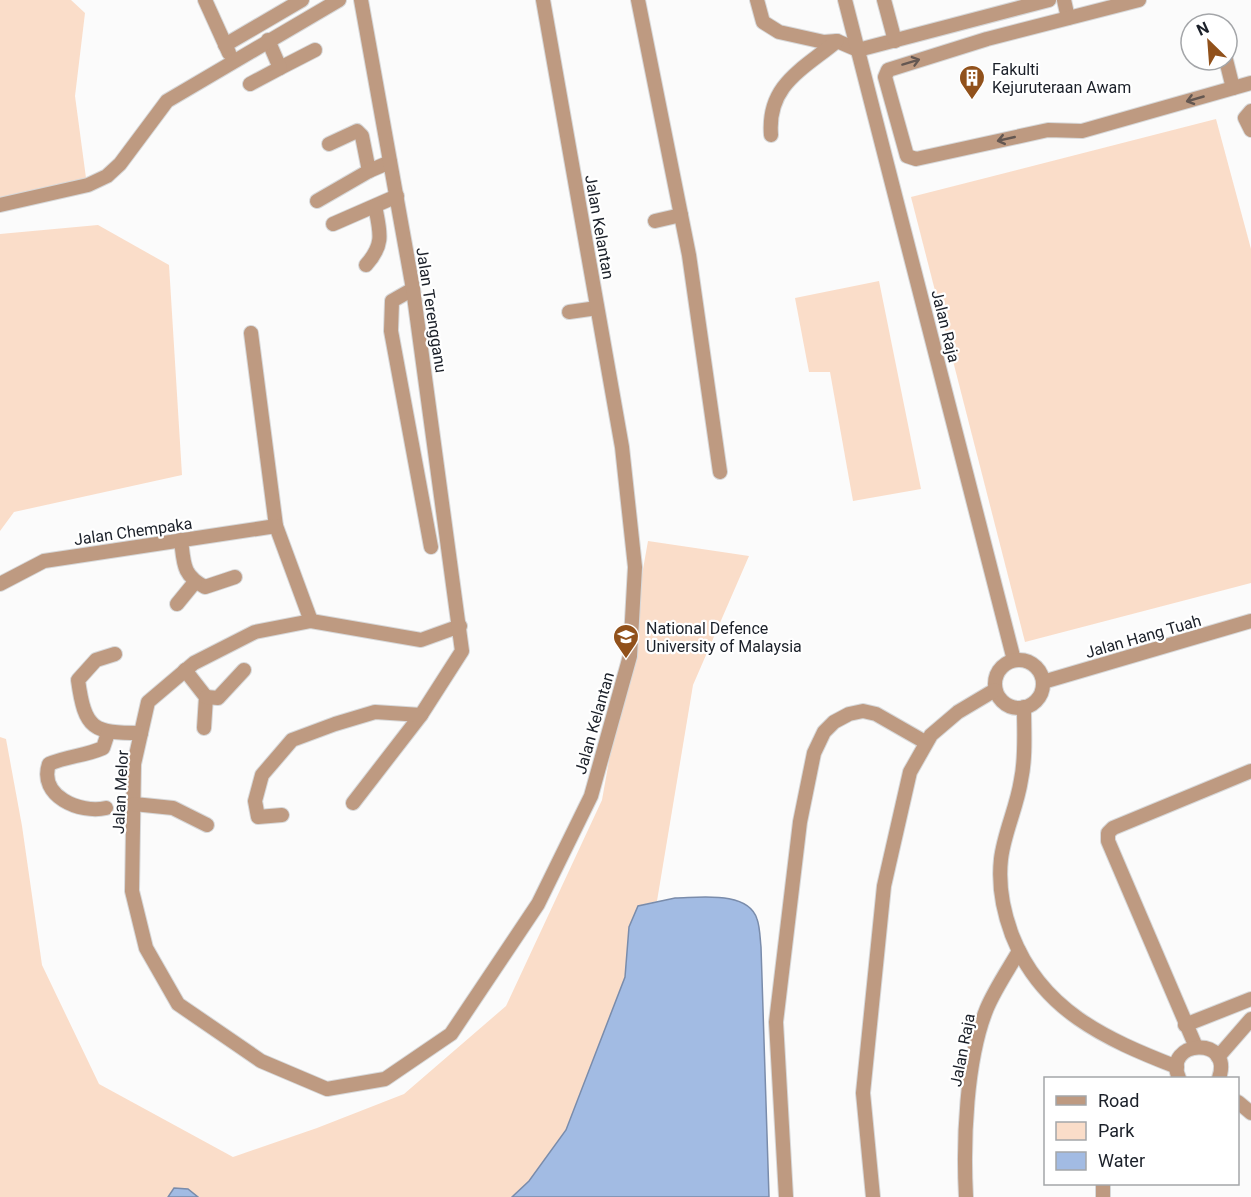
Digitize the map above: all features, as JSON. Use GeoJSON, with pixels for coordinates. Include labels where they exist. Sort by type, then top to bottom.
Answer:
{"type":"FeatureCollection","features":[{"type":"Feature","properties":{"kind":"street"},"geometry":{"type":"LineString","coordinates":[[205,0],[233,60]]}},
{"type":"Feature","properties":{"kind":"street"},"geometry":{"type":"LineString","coordinates":[[225,45],[302,0]]}},
{"type":"Feature","properties":{"kind":"street"},"geometry":{"type":"LineString","coordinates":[[0,205],[88,185],[107,176],[120,164],[167,101],[233,60],[339,0]]}},
{"type":"Feature","properties":{"kind":"street","name":"Jalan Terengganu"},"geometry":{"type":"LineString","coordinates":[[353,803],[421,715],[462,651],[413,289],[361,0]]}},
{"type":"Feature","properties":{"kind":"street","name":"Jalan Kelantan"},"geometry":{"type":"LineString","coordinates":[[261,1061],[327,1089],[385,1079],[451,1034],[538,904],[591,796],[630,656],[635,567],[622,447],[543,0]]}},
{"type":"Feature","properties":{"kind":"street"},"geometry":{"type":"LineString","coordinates":[[638,0],[681,215],[720,472]]}},
{"type":"Feature","properties":{"kind":"street"},"geometry":{"type":"LineString","coordinates":[[757,0],[763,22],[779,32],[824,42],[837,41],[858,50],[981,18],[1015,4],[1043,1]]}},
{"type":"Feature","properties":{"kind":"street","name":"Jalan Raja"},"geometry":{"type":"LineString","coordinates":[[845,0],[1014,660]]}},
{"type":"Feature","properties":{"kind":"street"},"geometry":{"type":"LineString","coordinates":[[884,0],[895,41]]}},
{"type":"Feature","properties":{"kind":"street"},"geometry":{"type":"LineString","coordinates":[[1064,0],[1068,18]]}},
{"type":"Feature","properties":{"kind":"street"},"geometry":{"type":"LineString","coordinates":[[1139,0],[1121,2],[892,68],[886,73],[907,156],[911,159],[1048,130],[1082,131],[1251,83]]}},
{"type":"Feature","properties":{"kind":"street"},"geometry":{"type":"LineString","coordinates":[[981,18],[987,39]]}},
{"type":"Feature","properties":{"kind":"street"},"geometry":{"type":"LineString","coordinates":[[934,30],[941,53]]}},
{"type":"Feature","properties":{"kind":"street"},"geometry":{"type":"LineString","coordinates":[[268,40],[280,68]]}},
{"type":"Feature","properties":{"kind":"street"},"geometry":{"type":"LineString","coordinates":[[771,135],[772,105],[778,92],[837,41]]}},
{"type":"Feature","properties":{"kind":"street"},"geometry":{"type":"LineString","coordinates":[[250,84],[315,50]]}},
{"type":"Feature","properties":{"kind":"street"},"geometry":{"type":"LineString","coordinates":[[1229,72],[1233,88]]}},
{"type":"Feature","properties":{"kind":"street"},"geometry":{"type":"LineString","coordinates":[[1251,111],[1245,118],[1251,130]]}},
{"type":"Feature","properties":{"kind":"street"},"geometry":{"type":"LineString","coordinates":[[329,144],[357,131],[362,136],[369,171]]}},
{"type":"Feature","properties":{"kind":"street"},"geometry":{"type":"LineString","coordinates":[[317,201],[369,171],[390,162]]}},
{"type":"Feature","properties":{"kind":"street"},"geometry":{"type":"LineString","coordinates":[[333,224],[397,196]]}},
{"type":"Feature","properties":{"kind":"street"},"geometry":{"type":"LineString","coordinates":[[366,265],[377,253],[381,237],[375,206]]}},
{"type":"Feature","properties":{"kind":"street"},"geometry":{"type":"LineString","coordinates":[[655,221],[681,215]]}},
{"type":"Feature","properties":{"kind":"street"},"geometry":{"type":"LineString","coordinates":[[413,289],[392,301],[391,332],[430,547]]}},
{"type":"Feature","properties":{"kind":"street"},"geometry":{"type":"LineString","coordinates":[[569,312],[597,308]]}},
{"type":"Feature","properties":{"kind":"street"},"geometry":{"type":"LineString","coordinates":[[251,333],[276,526],[311,621]]}},
{"type":"Feature","properties":{"kind":"street","name":"Jalan Chempaka"},"geometry":{"type":"LineString","coordinates":[[0,584],[44,561],[276,526]]}},
{"type":"Feature","properties":{"kind":"street"},"geometry":{"type":"LineString","coordinates":[[181,540],[188,575],[195,582],[205,586],[235,577]]}},
{"type":"Feature","properties":{"kind":"street"},"geometry":{"type":"LineString","coordinates":[[177,604],[195,582]]}},
{"type":"Feature","properties":{"kind":"street","name":"Jalan Melor"},"geometry":{"type":"LineString","coordinates":[[261,1061],[178,1005],[146,948],[132,891],[134,764],[148,702],[194,663],[255,632],[311,621],[421,640],[460,627]]}},
{"type":"Feature","properties":{"kind":"street","name":"Jalan Hang Tuah"},"geometry":{"type":"LineString","coordinates":[[1043,682],[1251,621]]}},
{"type":"Feature","properties":{"kind":"street"},"geometry":{"type":"LineString","coordinates":[[116,654],[96,660],[78,680],[82,709],[91,723],[108,733],[141,733]]}},
{"type":"Feature","properties":{"kind":"street"},"geometry":{"type":"LineString","coordinates":[[1014,660],[1030,662],[1041,674],[1043,682],[1039,698],[1024,707],[1010,706],[998,697],[996,690],[996,674],[1007,663],[1014,660]]}},
{"type":"Feature","properties":{"kind":"street"},"geometry":{"type":"LineString","coordinates":[[185,670],[206,697],[204,728]]}},
{"type":"Feature","properties":{"kind":"street"},"geometry":{"type":"LineString","coordinates":[[206,697],[218,698],[244,670]]}},
{"type":"Feature","properties":{"kind":"street"},"geometry":{"type":"LineString","coordinates":[[873,1197],[863,1094],[884,886],[910,771],[925,742],[943,723],[996,690]]}},
{"type":"Feature","properties":{"kind":"street"},"geometry":{"type":"LineString","coordinates":[[1024,707],[1022,779],[1001,858],[1001,894],[1005,917],[1018,951],[1048,996],[1084,1024],[1178,1073],[1183,1053],[1196,1047],[1204,1047],[1218,1057],[1221,1064],[1219,1077]]}},
{"type":"Feature","properties":{"kind":"street"},"geometry":{"type":"LineString","coordinates":[[786,1197],[776,1022],[797,844],[814,753],[824,732],[834,722],[849,714],[863,711],[876,714],[925,742]]}},
{"type":"Feature","properties":{"kind":"street"},"geometry":{"type":"LineString","coordinates":[[282,815],[258,817],[255,801],[262,775],[292,740],[335,723],[375,712],[421,715]]}},
{"type":"Feature","properties":{"kind":"street"},"geometry":{"type":"LineString","coordinates":[[106,808],[92,811],[69,802],[50,788],[46,774],[49,764],[69,756],[89,754],[104,748],[108,733]]}},
{"type":"Feature","properties":{"kind":"street"},"geometry":{"type":"LineString","coordinates":[[1196,1047],[1108,841],[1108,833],[1123,823],[1251,771]]}},
{"type":"Feature","properties":{"kind":"street"},"geometry":{"type":"LineString","coordinates":[[134,804],[173,808],[207,825]]}},
{"type":"Feature","properties":{"kind":"street","name":"Jalan Raja"},"geometry":{"type":"LineString","coordinates":[[966,1197],[970,1080],[979,1030],[987,1006],[1018,951]]}},
{"type":"Feature","properties":{"kind":"street"},"geometry":{"type":"LineString","coordinates":[[1185,1025],[1251,999]]}},
{"type":"Feature","properties":{"kind":"street"},"geometry":{"type":"LineString","coordinates":[[1218,1057],[1251,1019]]}},
{"type":"Feature","properties":{"kind":"street"},"geometry":{"type":"LineString","coordinates":[[1239,1103],[1251,1113]]}},
{"type":"Feature","properties":{"kind":"green space"},"geometry":{"type":"Polygon","coordinates":[[[0,0],[71,0],[85,13],[75,96],[86,178],[0,201],[0,0]]]}},
{"type":"Feature","properties":{"kind":"green space"},"geometry":{"type":"Polygon","coordinates":[[[1216,119],[1251,249],[1251,583],[1025,642],[911,197],[1216,119]]]}},
{"type":"Feature","properties":{"kind":"green space"},"geometry":{"type":"Polygon","coordinates":[[[98,225],[169,265],[182,475],[14,512],[0,531],[0,234],[98,225]]]}},
{"type":"Feature","properties":{"kind":"green space"},"geometry":{"type":"Polygon","coordinates":[[[879,281],[921,489],[853,501],[830,372],[809,372],[795,298],[879,281]]]}},
{"type":"Feature","properties":{"kind":"green space"},"geometry":{"type":"Polygon","coordinates":[[[648,541],[749,556],[693,685],[657,901],[638,906],[629,927],[625,977],[566,1130],[529,1181],[512,1197],[198,1197],[188,1189],[168,1197],[0,1197],[0,737],[6,739],[22,826],[42,965],[99,1084],[233,1157],[317,1128],[404,1094],[506,1006],[602,800],[648,541]]]}},
{"type":"Feature","properties":{"kind":"water"},"geometry":{"type":"Polygon","coordinates":[[[709,897],[744,903],[752,910],[758,922],[761,947],[769,1197],[512,1197],[529,1181],[566,1130],[625,977],[629,927],[638,906],[675,898],[709,897]]]}},
{"type":"Feature","properties":{"kind":"water"},"geometry":{"type":"Polygon","coordinates":[[[174,1188],[188,1189],[198,1197],[168,1197],[174,1188]]]}},
{"type":"Feature","properties":{"kind":"place","name":"Fakulti Kejuruteraan Awam"},"geometry":{"type":"Point","coordinates":[972,101]}},
{"type":"Feature","properties":{"kind":"place","name":"National Defence University of Malaysia"},"geometry":{"type":"Point","coordinates":[626,660]}}]}
